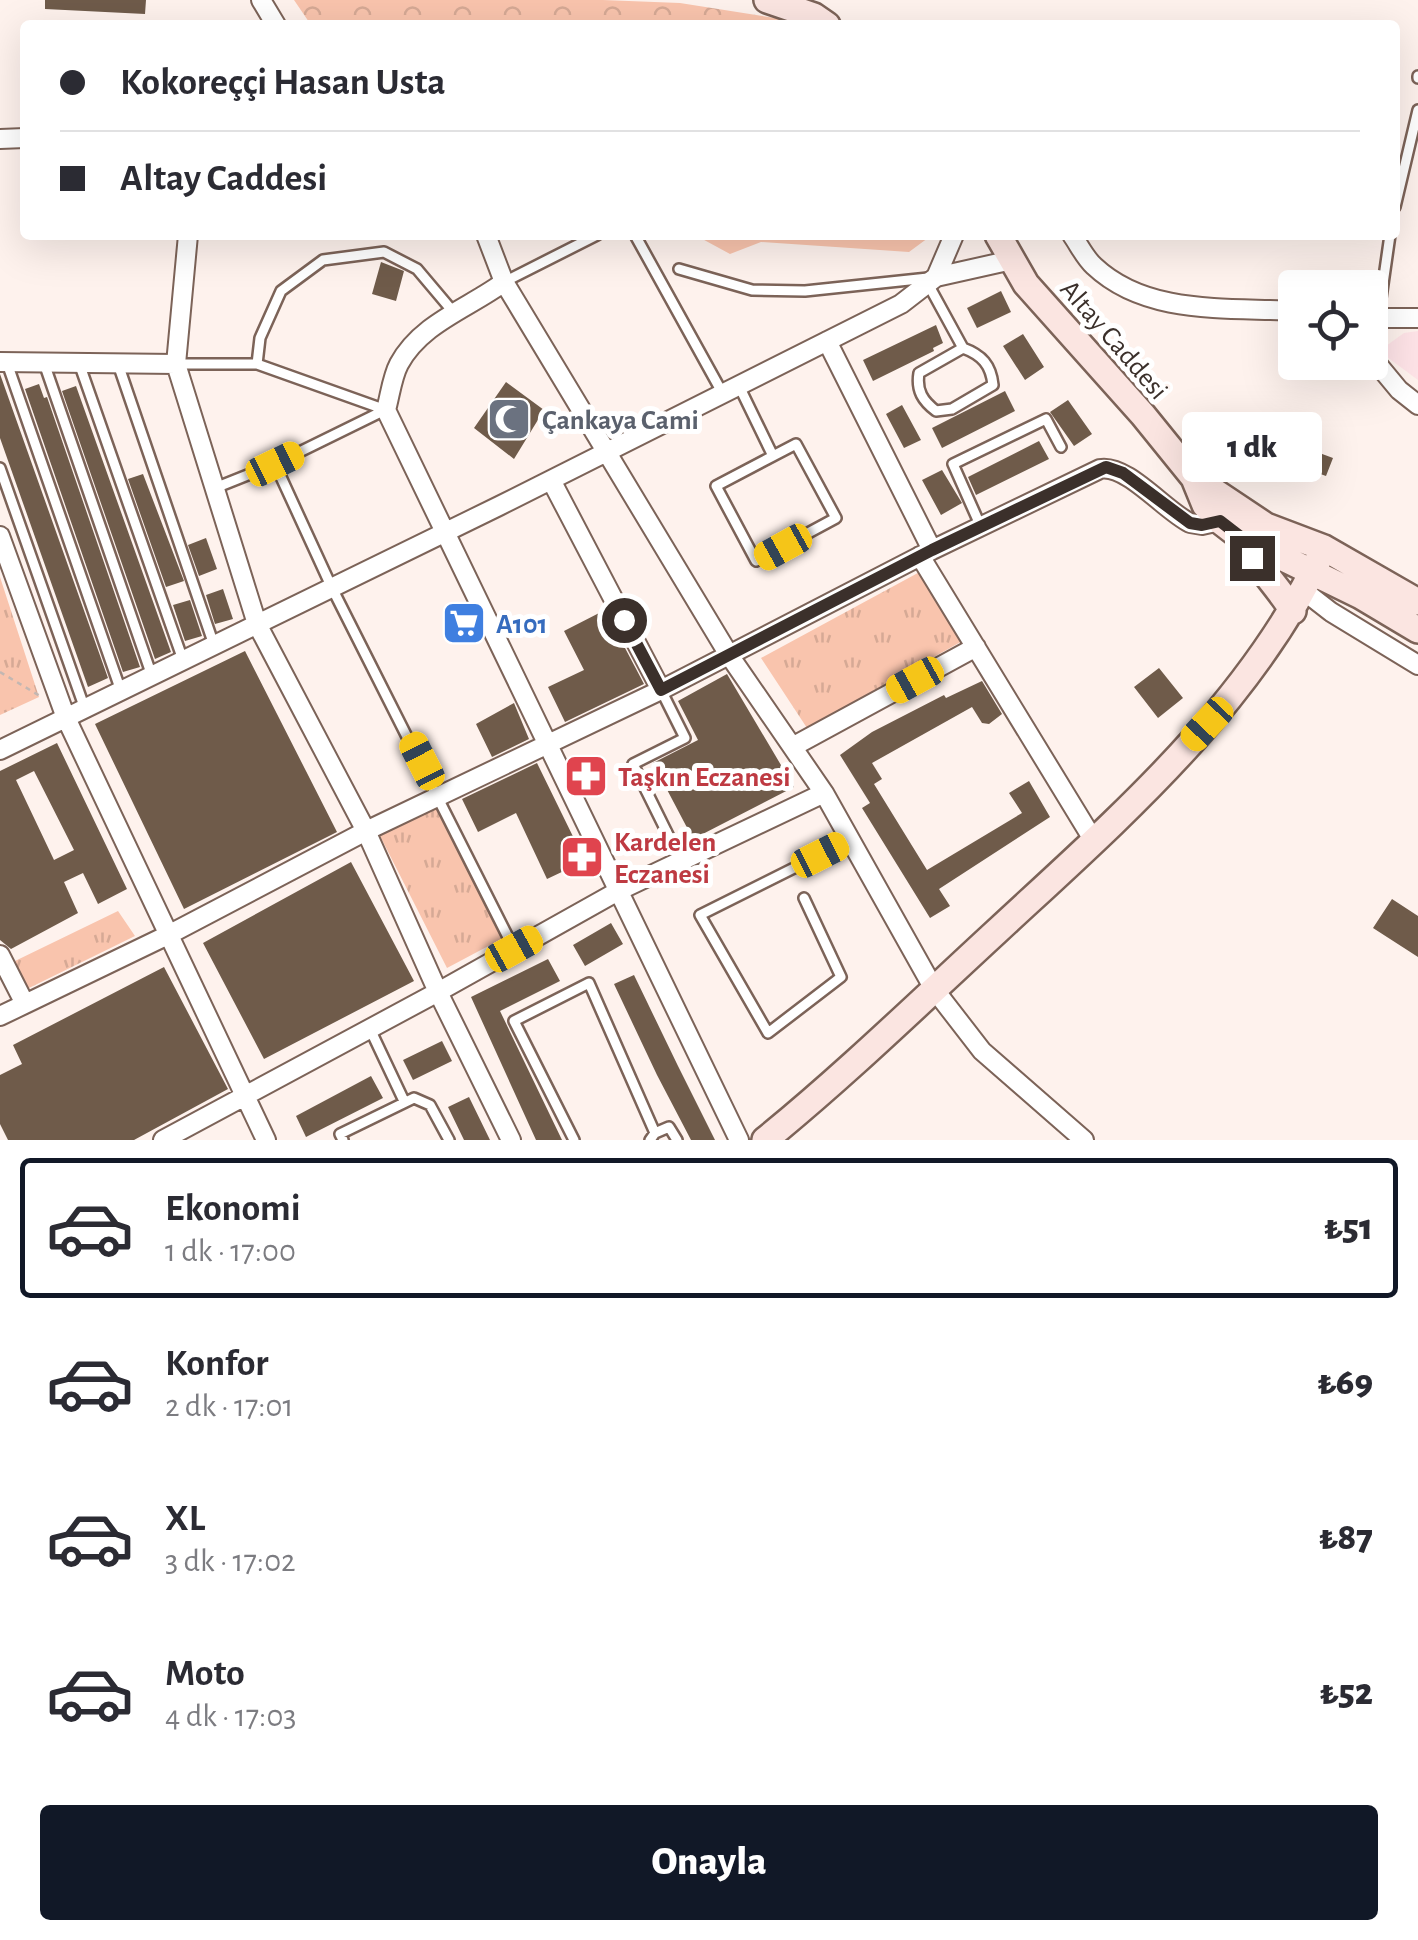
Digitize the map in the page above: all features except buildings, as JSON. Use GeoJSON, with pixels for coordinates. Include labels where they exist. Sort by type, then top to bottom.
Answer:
{"type":"FeatureCollection","features":[{"type":"Feature","properties":{"kind":"main road"},"geometry":{"type":"LineString","coordinates":[[768,0],[820,20]]}},
{"type":"Feature","properties":{"kind":"main road","name":"Altay Caddesi"},"geometry":{"type":"LineString","coordinates":[[1001,240],[1026,284],[1143,415],[1194,478],[1205,505],[1220,521],[1308,581],[1418,630]]}},
{"type":"Feature","properties":{"kind":"main road","name":"Altay Caddesi"},"geometry":{"type":"LineString","coordinates":[[1194,478],[1266,526],[1308,581],[1413,593]]}},
{"type":"Feature","properties":{"kind":"main road"},"geometry":{"type":"LineString","coordinates":[[1242,538],[1252,558],[1274,581],[1308,581]]}},
{"type":"Feature","properties":{"kind":"main road"},"geometry":{"type":"LineString","coordinates":[[765,1140],[934,990],[1094,840],[1207,724],[1308,581]]}},
{"type":"Feature","properties":{"kind":"street"},"geometry":{"type":"LineString","coordinates":[[188,240],[176,364],[257,624],[366,831],[438,992],[512,1140]]}},
{"type":"Feature","properties":{"kind":"street"},"geometry":{"type":"LineString","coordinates":[[488,240],[504,282],[729,655],[824,793],[934,990],[982,1052],[1084,1140]]}},
{"type":"Feature","properties":{"kind":"street"},"geometry":{"type":"LineString","coordinates":[[932,280],[952,240]]}},
{"type":"Feature","properties":{"kind":"street"},"geometry":{"type":"LineString","coordinates":[[1076,240],[1093,265],[1137,293],[1177,305],[1278,310]]}},
{"type":"Feature","properties":{"kind":"street"},"geometry":{"type":"LineString","coordinates":[[0,750],[731,390],[901,304],[932,280],[1012,260]]}},
{"type":"Feature","properties":{"kind":"street"},"geometry":{"type":"LineString","coordinates":[[504,282],[430,326],[398,364],[386,410],[739,1140]]}},
{"type":"Feature","properties":{"kind":"street"},"geometry":{"type":"LineString","coordinates":[[1388,318],[1418,318]]}},
{"type":"Feature","properties":{"kind":"street"},"geometry":{"type":"LineString","coordinates":[[827,341],[926,553],[976,648],[1094,840]]}},
{"type":"Feature","properties":{"kind":"street"},"geometry":{"type":"LineString","coordinates":[[4,362],[176,364]]}},
{"type":"Feature","properties":{"kind":"street"},"geometry":{"type":"LineString","coordinates":[[1388,377],[1418,405]]}},
{"type":"Feature","properties":{"kind":"street"},"geometry":{"type":"LineString","coordinates":[[0,1016],[1106,467],[1123,473],[1190,523],[1220,521]]}},
{"type":"Feature","properties":{"kind":"street"},"geometry":{"type":"LineString","coordinates":[[550,480],[661,690]]}},
{"type":"Feature","properties":{"kind":"street"},"geometry":{"type":"LineString","coordinates":[[0,536],[66,718],[266,1140]]}},
{"type":"Feature","properties":{"kind":"street"},"geometry":{"type":"LineString","coordinates":[[1308,581],[1330,612],[1418,665]]}},
{"type":"Feature","properties":{"kind":"street"},"geometry":{"type":"LineString","coordinates":[[794,746],[976,648]]}},
{"type":"Feature","properties":{"kind":"street"},"geometry":{"type":"LineString","coordinates":[[163,1140],[620,890],[824,793]]}},
{"type":"Feature","properties":{"kind":"street"},"geometry":{"type":"LineString","coordinates":[[0,955],[24,1004]]}},
{"type":"Feature","properties":{"kind":"lane"},"geometry":{"type":"LineString","coordinates":[[1400,187],[1418,110]]}},
{"type":"Feature","properties":{"kind":"lane"},"geometry":{"type":"LineString","coordinates":[[504,282],[588,240]]}},
{"type":"Feature","properties":{"kind":"lane"},"geometry":{"type":"LineString","coordinates":[[638,240],[773,456]]}},
{"type":"Feature","properties":{"kind":"lane"},"geometry":{"type":"LineString","coordinates":[[1383,270],[1389,240]]}},
{"type":"Feature","properties":{"kind":"lane"},"geometry":{"type":"LineString","coordinates":[[257,364],[260,338],[281,292],[322,260],[384,252],[417,269],[455,314]]}},
{"type":"Feature","properties":{"kind":"lane"},"geometry":{"type":"LineString","coordinates":[[679,269],[752,290],[805,291],[932,280],[964,348],[981,357],[992,370],[992,385],[952,410],[936,411],[923,401],[917,384],[919,374],[964,348]]}},
{"type":"Feature","properties":{"kind":"lane"},"geometry":{"type":"LineString","coordinates":[[4,362],[121,691]]}},
{"type":"Feature","properties":{"kind":"lane"},"geometry":{"type":"LineString","coordinates":[[44,363],[152,676]]}},
{"type":"Feature","properties":{"kind":"lane"},"geometry":{"type":"LineString","coordinates":[[79,363],[183,660]]}},
{"type":"Feature","properties":{"kind":"lane"},"geometry":{"type":"LineString","coordinates":[[118,364],[214,645]]}},
{"type":"Feature","properties":{"kind":"lane"},"geometry":{"type":"LineString","coordinates":[[176,364],[257,364],[386,410]]}},
{"type":"Feature","properties":{"kind":"lane"},"geometry":{"type":"LineString","coordinates":[[215,488],[275,464],[386,410]]}},
{"type":"Feature","properties":{"kind":"lane"},"geometry":{"type":"LineString","coordinates":[[981,527],[953,464],[1046,419],[1062,446]]}},
{"type":"Feature","properties":{"kind":"lane"},"geometry":{"type":"LineString","coordinates":[[796,444],[836,518],[756,562],[716,486],[773,456],[796,444]]}},
{"type":"Feature","properties":{"kind":"lane"},"geometry":{"type":"LineString","coordinates":[[275,464],[332,588],[514,949]]}},
{"type":"Feature","properties":{"kind":"lane"},"geometry":{"type":"LineString","coordinates":[[0,468],[85,709]]}},
{"type":"Feature","properties":{"kind":"lane"},"geometry":{"type":"LineString","coordinates":[[661,690],[685,738],[633,764],[681,861]]}},
{"type":"Feature","properties":{"kind":"lane"},"geometry":{"type":"LineString","coordinates":[[804,898],[841,976],[768,1034],[700,916],[850,840]]}},
{"type":"Feature","properties":{"kind":"lane"},"geometry":{"type":"LineString","coordinates":[[574,1140],[514,1021],[588,982],[652,1136],[669,1127],[676,1140]]}},
{"type":"Feature","properties":{"kind":"lane"},"geometry":{"type":"LineString","coordinates":[[370,1029],[404,1101]]}},
{"type":"Feature","properties":{"kind":"lane"},"geometry":{"type":"LineString","coordinates":[[343,1140],[340,1134],[404,1101],[420,1099],[430,1104],[449,1140]]}},
{"type":"Feature","properties":{"kind":"path"},"geometry":{"type":"LineString","coordinates":[[0,672],[42,698],[56,694]]}},
{"type":"Feature","properties":{"kind":"shaded area"},"geometry":{"type":"Polygon","coordinates":[[[1418,331],[1418,380],[1388,358],[1388,345],[1404,333],[1418,331]]]}},
{"type":"Feature","properties":{"kind":"green space"},"geometry":{"type":"Polygon","coordinates":[[[294,0],[680,3],[787,20],[308,20],[294,0]]]}},
{"type":"Feature","properties":{"kind":"green space"},"geometry":{"type":"Polygon","coordinates":[[[704,240],[925,240],[909,252],[761,242],[730,254],[704,240]]]}},
{"type":"Feature","properties":{"kind":"green space"},"geometry":{"type":"Polygon","coordinates":[[[927,568],[966,639],[807,728],[761,658],[927,568]]]}},
{"type":"Feature","properties":{"kind":"green space"},"geometry":{"type":"Polygon","coordinates":[[[0,577],[39,697],[0,715],[0,577]]]}},
{"type":"Feature","properties":{"kind":"green space"},"geometry":{"type":"Polygon","coordinates":[[[441,803],[509,935],[447,968],[378,832],[441,803]]]}},
{"type":"Feature","properties":{"kind":"green space"},"geometry":{"type":"Polygon","coordinates":[[[118,911],[135,936],[27,989],[15,961],[118,911]]]}},
{"type":"Feature","properties":{"kind":"place","name":"Çankaya Cami"},"geometry":{"type":"Point","coordinates":[509,419]}},
{"type":"Feature","properties":{"kind":"place","name":"A101"},"geometry":{"type":"Point","coordinates":[464,623]}},
{"type":"Feature","properties":{"kind":"place","name":"Taşkın Eczanesi"},"geometry":{"type":"Point","coordinates":[586,776]}},
{"type":"Feature","properties":{"kind":"place","name":"Kardelen Eczanesi"},"geometry":{"type":"Point","coordinates":[582,857]}},
{"type":"Feature","properties":{"kind":"route"},"geometry":{"type":"LineString","coordinates":[[624,620],[661,690],[932,550],[1106,467],[1123,473],[1190,523],[1220,521],[1242,538],[1252,558]]}}]}
